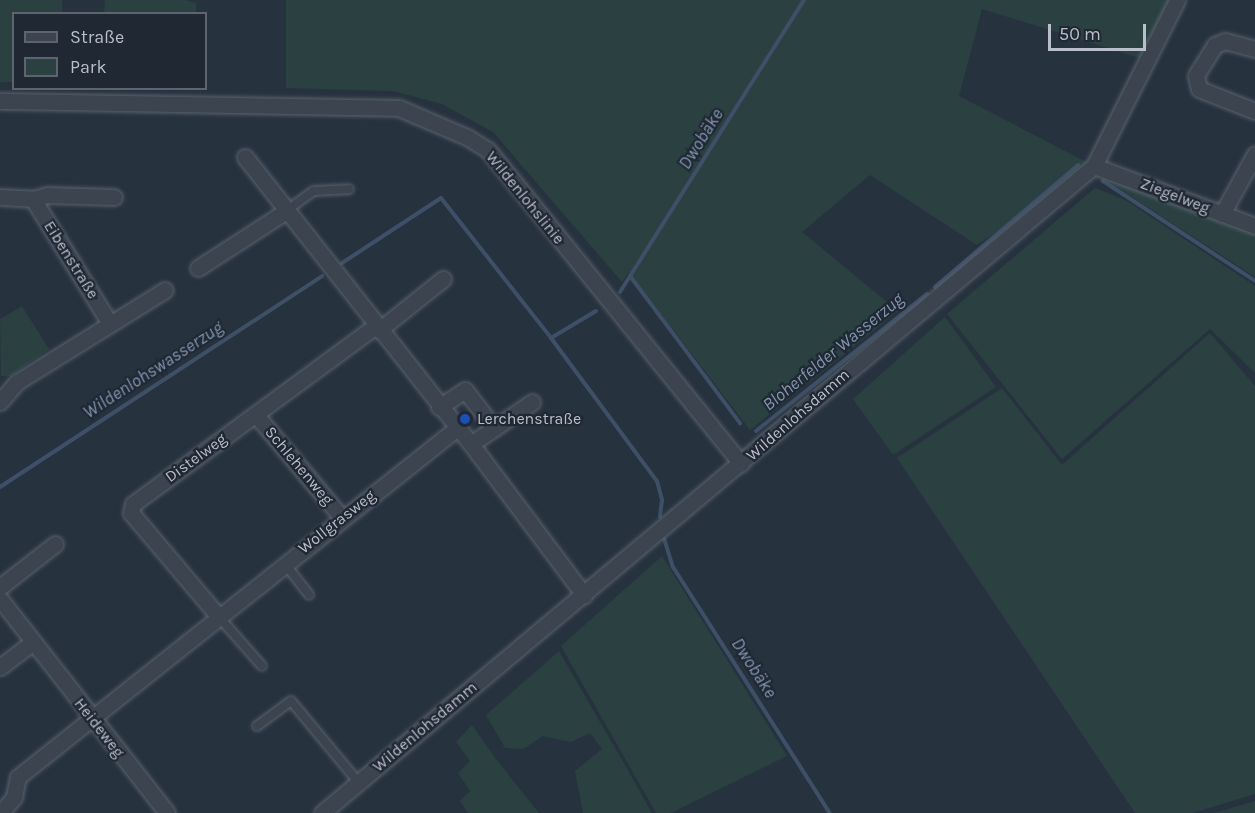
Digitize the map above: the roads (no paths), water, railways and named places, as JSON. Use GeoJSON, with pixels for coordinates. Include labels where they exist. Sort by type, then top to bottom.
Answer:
{"type":"FeatureCollection","features":[{"type":"Feature","properties":{"kind":"street","name":"Wildenlohsdamm"},"geometry":{"type":"LineString","coordinates":[[322,813],[1094,166],[1177,0]]}},
{"type":"Feature","properties":{"kind":"street"},"geometry":{"type":"LineString","coordinates":[[1255,49],[1225,41],[1215,45],[1197,76],[1199,89],[1255,111]]}},
{"type":"Feature","properties":{"kind":"street","name":"Wildenlohslinie"},"geometry":{"type":"LineString","coordinates":[[0,101],[399,108],[467,137],[488,150],[741,464]]}},
{"type":"Feature","properties":{"kind":"street"},"geometry":{"type":"LineString","coordinates":[[1222,214],[1255,154]]}},
{"type":"Feature","properties":{"kind":"street"},"geometry":{"type":"LineString","coordinates":[[245,157],[456,429],[471,444],[584,595]]}},
{"type":"Feature","properties":{"kind":"street","name":"Ziegelweg"},"geometry":{"type":"LineString","coordinates":[[1094,166],[1255,226]]}},
{"type":"Feature","properties":{"kind":"street","name":"Eibenstraße"},"geometry":{"type":"LineString","coordinates":[[0,197],[33,199],[47,195],[114,197]]}},
{"type":"Feature","properties":{"kind":"street","name":"Eibenstraße"},"geometry":{"type":"LineString","coordinates":[[33,199],[109,322]]}},
{"type":"Feature","properties":{"kind":"street"},"geometry":{"type":"LineString","coordinates":[[198,268],[286,211]]}},
{"type":"Feature","properties":{"kind":"street"},"geometry":{"type":"LineString","coordinates":[[377,328],[443,279]]}},
{"type":"Feature","properties":{"kind":"street"},"geometry":{"type":"LineString","coordinates":[[2,395],[17,382],[109,322],[165,290]]}},
{"type":"Feature","properties":{"kind":"street","name":"Distelweg"},"geometry":{"type":"LineString","coordinates":[[219,617],[132,513],[133,504],[377,328]]}},
{"type":"Feature","properties":{"kind":"street"},"geometry":{"type":"LineString","coordinates":[[439,407],[465,390],[494,428]]}},
{"type":"Feature","properties":{"kind":"street"},"geometry":{"type":"LineString","coordinates":[[471,444],[532,402]]}},
{"type":"Feature","properties":{"kind":"street","name":"Schlehenweg"},"geometry":{"type":"LineString","coordinates":[[256,415],[342,518]]}},
{"type":"Feature","properties":{"kind":"street","name":"Wollgrasweg"},"geometry":{"type":"LineString","coordinates":[[1,813],[14,797],[18,777],[456,429]]}},
{"type":"Feature","properties":{"kind":"street"},"geometry":{"type":"LineString","coordinates":[[0,587],[56,544]]}},
{"type":"Feature","properties":{"kind":"street","name":"Heideweg"},"geometry":{"type":"LineString","coordinates":[[0,599],[167,813]]}},
{"type":"Feature","properties":{"kind":"street"},"geometry":{"type":"LineString","coordinates":[[0,667],[33,642]]}},
{"type":"Feature","properties":{"kind":"lane"},"geometry":{"type":"LineString","coordinates":[[286,211],[314,190],[349,189]]}},
{"type":"Feature","properties":{"kind":"lane"},"geometry":{"type":"LineString","coordinates":[[285,564],[309,595]]}},
{"type":"Feature","properties":{"kind":"lane"},"geometry":{"type":"LineString","coordinates":[[219,617],[262,666]]}},
{"type":"Feature","properties":{"kind":"lane","name":"Wildenlohsdamm"},"geometry":{"type":"LineString","coordinates":[[257,726],[291,701],[359,783]]}},
{"type":"Feature","properties":{"kind":"waterway","name":"Dwobäke"},"geometry":{"type":"LineString","coordinates":[[620,292],[804,0]]}},
{"type":"Feature","properties":{"kind":"waterway","name":"Bloherfelder Wasserzug"},"geometry":{"type":"LineString","coordinates":[[935,287],[1078,165]]}},
{"type":"Feature","properties":{"kind":"waterway","name":"Bloherfelder Wasserzug"},"geometry":{"type":"LineString","coordinates":[[1103,181],[1255,281]]}},
{"type":"Feature","properties":{"kind":"waterway","name":"Wildenlohswasserzug"},"geometry":{"type":"LineString","coordinates":[[342,263],[441,198],[551,338]]}},
{"type":"Feature","properties":{"kind":"waterway","name":"Wildenlohswasserzug"},"geometry":{"type":"LineString","coordinates":[[0,487],[322,276]]}},
{"type":"Feature","properties":{"kind":"waterway"},"geometry":{"type":"LineString","coordinates":[[630,276],[740,423]]}},
{"type":"Feature","properties":{"kind":"waterway","name":"Bloherfelder Wasserzug"},"geometry":{"type":"LineString","coordinates":[[756,431],[927,294]]}},
{"type":"Feature","properties":{"kind":"waterway","name":"Dwobäke"},"geometry":{"type":"LineString","coordinates":[[596,311],[551,338],[657,481],[662,500],[660,517]]}},
{"type":"Feature","properties":{"kind":"waterway","name":"Dwobäke"},"geometry":{"type":"LineString","coordinates":[[663,535],[673,567],[830,813]]}},
{"type":"Feature","properties":{"kind":"place","name":"Lerchenstraße"},"geometry":{"type":"Point","coordinates":[465,419]}}]}
